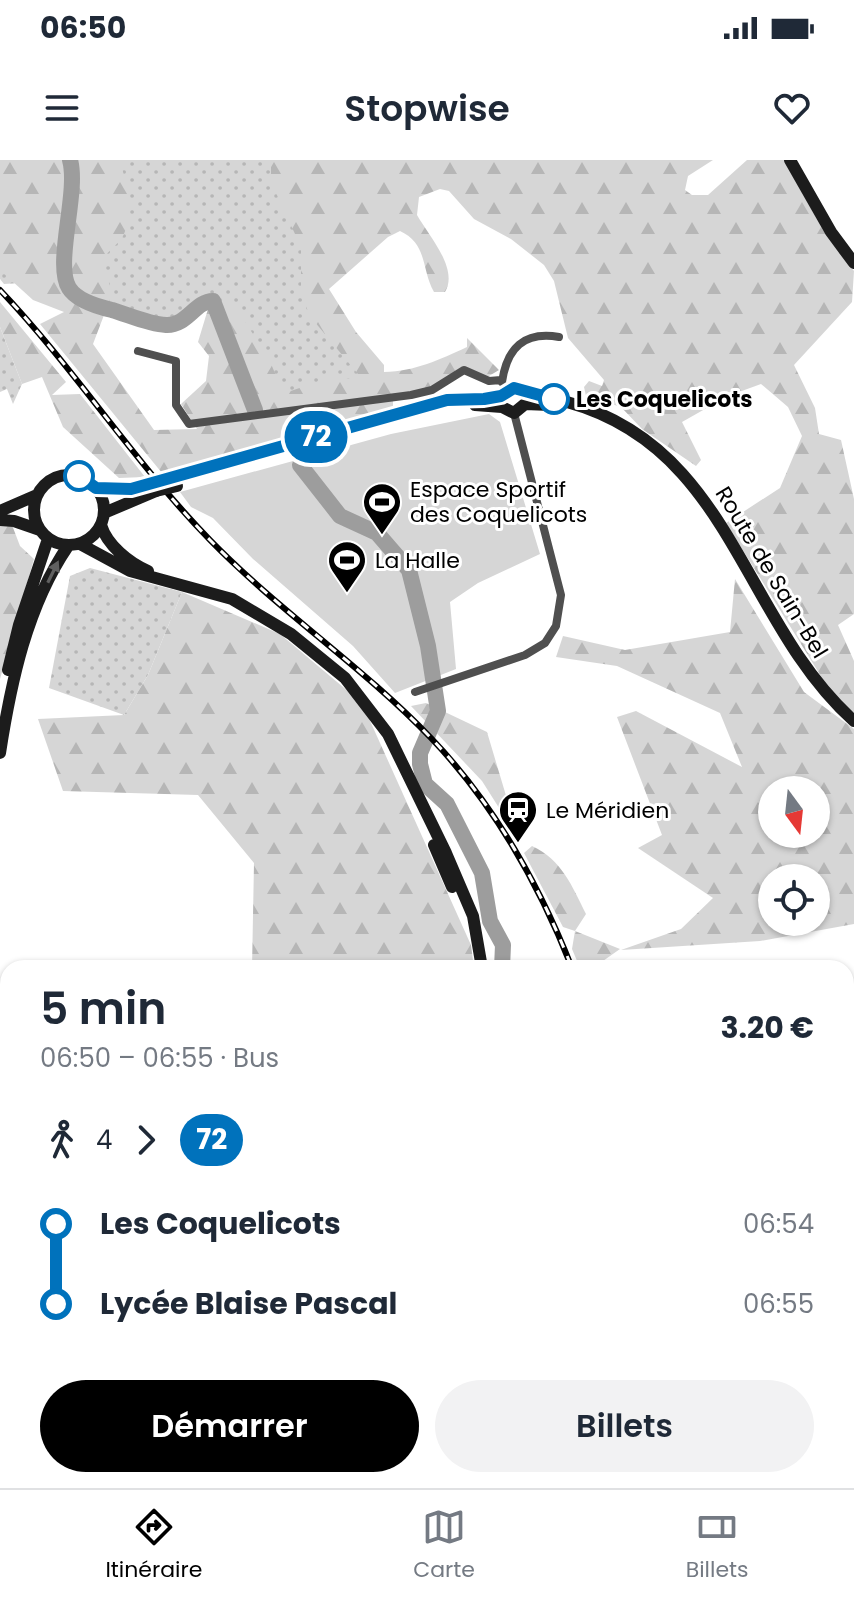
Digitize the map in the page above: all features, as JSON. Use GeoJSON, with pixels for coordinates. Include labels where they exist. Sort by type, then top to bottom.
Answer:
{"type":"FeatureCollection","features":[{"type":"Feature","properties":{"kind":"main road"},"geometry":{"type":"LineString","coordinates":[[790,160],[831,232],[854,263]]}},
{"type":"Feature","properties":{"kind":"main road"},"geometry":{"type":"LineString","coordinates":[[505,397],[514,388],[524,398]]}},
{"type":"Feature","properties":{"kind":"main road"},"geometry":{"type":"LineString","coordinates":[[0,511],[37,495],[51,480],[65,475],[79,476],[96,488],[154,487],[447,406],[505,397],[524,398]]}},
{"type":"Feature","properties":{"kind":"main road","name":"Route de Sain-Bel"},"geometry":{"type":"LineString","coordinates":[[524,398],[599,413],[635,431],[669,458],[715,513],[804,665],[825,693],[854,721]]}},
{"type":"Feature","properties":{"kind":"main road","name":"Route de Sain-Bel"},"geometry":{"type":"LineString","coordinates":[[524,398],[612,426],[655,454],[677,475],[707,513],[809,686],[854,729]]}},
{"type":"Feature","properties":{"kind":"main road"},"geometry":{"type":"LineString","coordinates":[[0,753],[8,703],[27,631],[51,575],[74,545],[93,536],[103,519],[154,487]]}},
{"type":"Feature","properties":{"kind":"main road"},"geometry":{"type":"LineString","coordinates":[[96,488],[110,542],[137,567],[173,582]]}},
{"type":"Feature","properties":{"kind":"main road"},"geometry":{"type":"LineString","coordinates":[[0,709],[44,535],[34,513],[37,495]]}},
{"type":"Feature","properties":{"kind":"main road"},"geometry":{"type":"LineString","coordinates":[[0,520],[14,521],[130,571],[232,599],[291,634],[345,678],[380,724],[480,960]]}},
{"type":"Feature","properties":{"kind":"street"},"geometry":{"type":"LineString","coordinates":[[505,397],[518,346],[529,336],[539,333],[559,337]]}},
{"type":"Feature","properties":{"kind":"street"},"geometry":{"type":"LineString","coordinates":[[138,351],[176,361],[176,405],[189,424],[411,395],[432,390],[464,370],[489,381],[505,397],[561,595],[559,614],[545,643],[525,655],[415,692]]}},
{"type":"Feature","properties":{"kind":"green space"},"geometry":{"type":"Polygon","coordinates":[[[0,160],[379,160],[306,284],[370,374],[364,389],[256,405],[220,308],[210,297],[178,320],[166,322],[97,302],[69,280],[4,284],[0,279],[0,160]]]}},
{"type":"Feature","properties":{"kind":"green space"},"geometry":{"type":"Polygon","coordinates":[[[0,160],[120,160],[128,198],[127,227],[103,260],[112,294],[93,344],[154,430],[197,429],[181,404],[206,381],[209,356],[198,342],[208,309],[231,300],[269,359],[282,390],[288,392],[331,377],[355,379],[358,374],[309,315],[301,290],[301,247],[271,182],[271,160],[713,160],[688,176],[685,190],[692,195],[708,195],[747,160],[784,160],[823,230],[854,271],[852,302],[794,365],[815,408],[819,434],[841,440],[854,499],[854,614],[838,625],[854,661],[854,719],[827,686],[726,523],[780,488],[802,436],[788,407],[761,384],[728,396],[682,422],[701,460],[696,466],[642,429],[621,407],[586,396],[584,387],[589,381],[602,386],[604,380],[568,338],[554,281],[544,265],[511,239],[474,219],[449,191],[440,189],[419,197],[417,215],[445,263],[448,283],[445,292],[434,292],[420,250],[409,236],[400,231],[388,237],[329,289],[356,332],[384,365],[384,372],[407,370],[437,360],[467,347],[467,338],[499,370],[484,379],[471,370],[432,390],[393,398],[393,407],[162,473],[40,324],[64,312],[33,300],[0,270],[0,160]]]}},
{"type":"Feature","properties":{"kind":"green space"},"geometry":{"type":"Polygon","coordinates":[[[0,302],[66,382],[52,395],[80,394],[145,477],[119,478],[63,427],[42,377],[22,384],[0,327],[0,302]]]}},
{"type":"Feature","properties":{"kind":"green space"},"geometry":{"type":"Polygon","coordinates":[[[0,327],[22,384],[13,404],[7,389],[0,392],[0,327]]]}},
{"type":"Feature","properties":{"kind":"green space","name":"Espace Sportif des Coquelicots"},"geometry":{"type":"Polygon","coordinates":[[[489,414],[500,422],[540,554],[478,583],[450,602],[456,669],[395,693],[353,646],[253,559],[213,518],[191,507],[180,492],[391,434],[489,414]]]}},
{"type":"Feature","properties":{"kind":"green space"},"geometry":{"type":"Polygon","coordinates":[[[12,525],[20,546],[34,559],[0,679],[0,526],[12,525]]]}},
{"type":"Feature","properties":{"kind":"green space"},"geometry":{"type":"Polygon","coordinates":[[[90,568],[182,592],[148,675],[124,715],[49,688],[70,576],[90,568]]]}},
{"type":"Feature","properties":{"kind":"green space"},"geometry":{"type":"Polygon","coordinates":[[[735,579],[804,692],[854,729],[854,924],[830,928],[830,864],[758,864],[758,936],[788,936],[760,941],[621,950],[681,929],[713,898],[638,848],[662,835],[617,717],[636,711],[742,767],[720,713],[617,666],[556,657],[563,636],[625,650],[730,632],[735,579]]]}},
{"type":"Feature","properties":{"kind":"green space"},"geometry":{"type":"Polygon","coordinates":[[[182,592],[280,634],[362,703],[471,945],[473,960],[252,960],[254,863],[198,795],[63,791],[38,719],[124,715],[148,675],[182,592]]]}},
{"type":"Feature","properties":{"kind":"green space"},"geometry":{"type":"Polygon","coordinates":[[[426,703],[487,732],[510,809],[501,811],[482,781],[411,706],[426,703]]]}},
{"type":"Feature","properties":{"kind":"green space"},"geometry":{"type":"Polygon","coordinates":[[[532,846],[559,866],[576,894],[586,914],[575,931],[563,927],[524,853],[532,846]]]}},
{"type":"Feature","properties":{"kind":"green space"},"geometry":{"type":"Polygon","coordinates":[[[575,931],[620,949],[604,960],[577,960],[572,949],[575,931]]]}},
{"type":"Feature","properties":{"kind":"waterway"},"geometry":{"type":"LineString","coordinates":[[70,160],[72,190],[64,262],[69,288],[95,305],[166,325],[180,322],[201,305],[213,301],[255,410]]}},
{"type":"Feature","properties":{"kind":"waterway"},"geometry":{"type":"LineString","coordinates":[[300,465],[340,516],[377,533],[409,570],[428,646],[438,711],[420,753],[420,764],[425,784],[447,804],[482,873],[490,921],[503,945],[502,960]]}},
{"type":"Feature","properties":{"kind":"railway"},"geometry":{"type":"LineString","coordinates":[[0,290],[210,540],[264,591],[405,712],[454,763],[513,846],[545,906],[569,960]]}},
{"type":"Feature","properties":{"kind":"bus line","name":"72"},"geometry":{"type":"LineString","coordinates":[[79,476],[96,488],[131,489],[447,400],[501,396],[505,390],[514,388],[554,399]]}},
{"type":"Feature","properties":{"kind":"place","name":"Les Coquelicots"},"geometry":{"type":"Point","coordinates":[554,399]}},
{"type":"Feature","properties":{"kind":"place","name":"Espace Sportif des Coquelicots"},"geometry":{"type":"Point","coordinates":[382,536]}},
{"type":"Feature","properties":{"kind":"place","name":"La Halle"},"geometry":{"type":"Point","coordinates":[347,594]}},
{"type":"Feature","properties":{"kind":"place","name":"Le Méridien"},"geometry":{"type":"Point","coordinates":[518,844]}}]}
